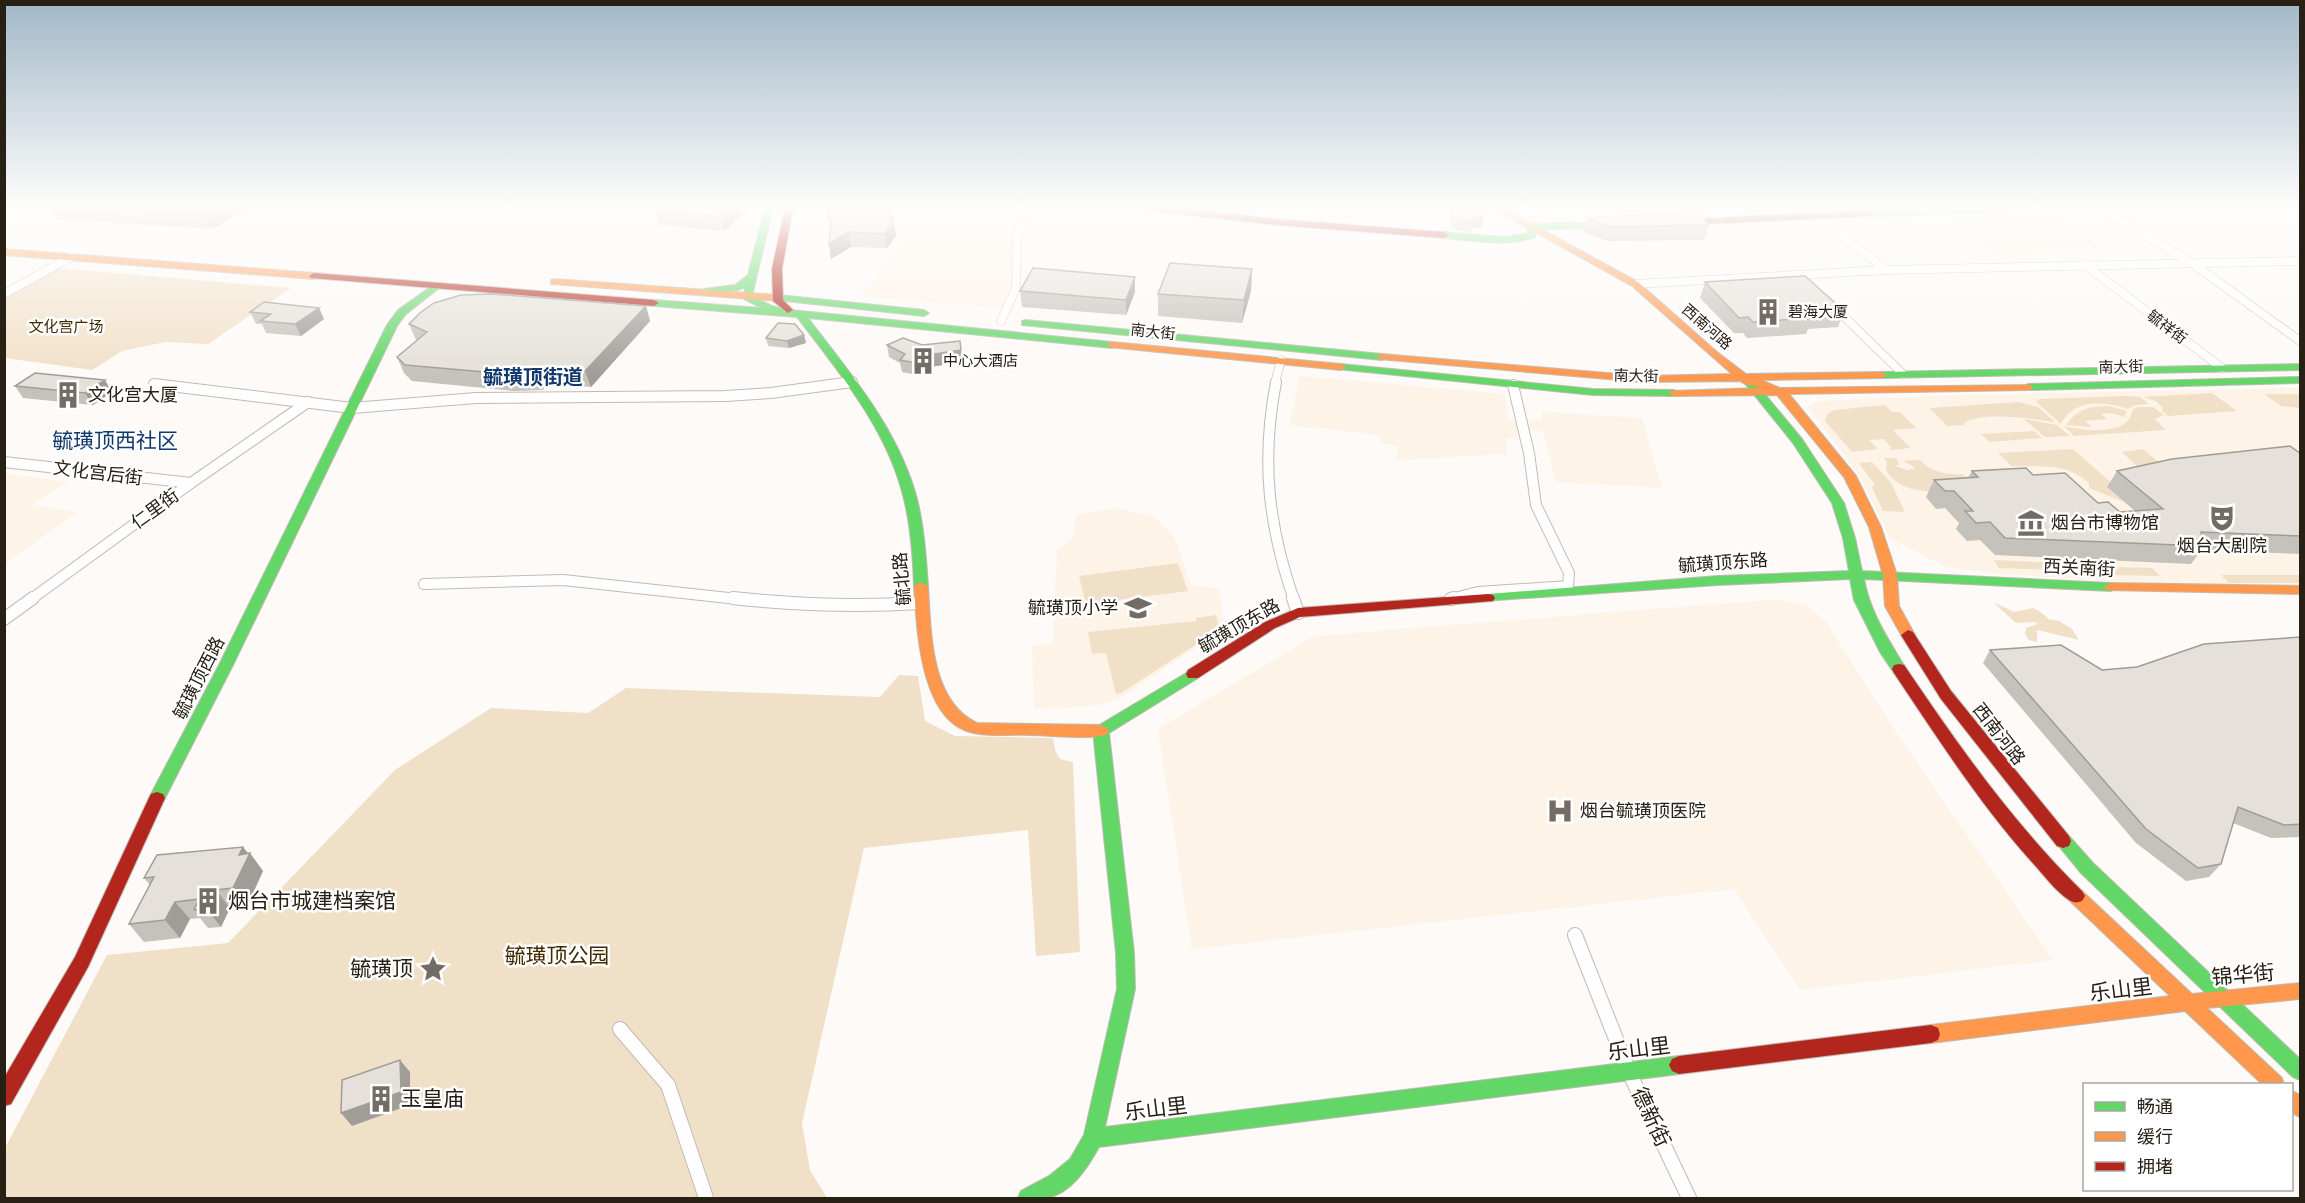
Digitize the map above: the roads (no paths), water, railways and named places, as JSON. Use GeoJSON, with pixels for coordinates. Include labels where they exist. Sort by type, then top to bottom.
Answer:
{"type":"FeatureCollection","features":[{"type":"Feature","properties":{"kind":"main road","name":"南大街"},"geometry":{"type":"LineString","coordinates":[[151,264],[800,314],[1281,360],[1514,385],[1644,394],[2301,380]]}},
{"type":"Feature","properties":{"kind":"main road","name":"南大街"},"geometry":{"type":"LineString","coordinates":[[312,264],[777,298],[1537,372],[1643,379],[2301,367]]}},
{"type":"Feature","properties":{"kind":"main road"},"geometry":{"type":"LineString","coordinates":[[756,264],[747,297],[769,309],[800,314]]}},
{"type":"Feature","properties":{"kind":"main road"},"geometry":{"type":"LineString","coordinates":[[779,264],[777,298],[780,305],[800,314]]}},
{"type":"Feature","properties":{"kind":"main road","name":"西南河路"},"geometry":{"type":"LineString","coordinates":[[1599,264],[1635,284],[1713,354],[1760,392],[1798,441],[1838,503],[1857,575],[1861,600],[1887,652],[1957,755],[2010,826],[2057,879],[2274,1083]]}},
{"type":"Feature","properties":{"kind":"main road"},"geometry":{"type":"LineString","coordinates":[[696,293],[738,287],[753,276]]}},
{"type":"Feature","properties":{"kind":"main road","name":"毓璜顶西路"},"geometry":{"type":"LineString","coordinates":[[4,1097],[82,962],[159,793],[226,664],[392,325],[402,312],[436,286]]}},
{"type":"Feature","properties":{"kind":"main road","name":"毓北路"},"geometry":{"type":"LineString","coordinates":[[800,314],[852,382],[882,430],[907,485],[918,553],[921,603],[929,649],[945,706],[961,722],[975,728],[1101,731]]}},
{"type":"Feature","properties":{"kind":"main road","name":"西南河路"},"geometry":{"type":"LineString","coordinates":[[1744,377],[1782,392],[1850,476],[1875,527],[1890,575],[1892,606],[1917,651],[1946,696],[2045,821],[2087,868],[2301,1071]]}},
{"type":"Feature","properties":{"kind":"main road","name":"毓璜顶东路"},"geometry":{"type":"LineString","coordinates":[[1101,731],[1270,625],[1298,613],[1353,607],[1782,577],[1857,575]]}},
{"type":"Feature","properties":{"kind":"main road","name":"西关南街"},"geometry":{"type":"LineString","coordinates":[[1857,575],[2067,586],[2301,590]]}},
{"type":"Feature","properties":{"kind":"main road"},"geometry":{"type":"LineString","coordinates":[[1028,1198],[1056,1183],[1077,1166],[1094,1138],[1126,989],[1125,953],[1101,731]]}},
{"type":"Feature","properties":{"kind":"main road","name":"锦华街"},"geometry":{"type":"LineString","coordinates":[[2189,1002],[2301,991]]}},
{"type":"Feature","properties":{"kind":"main road","name":"乐山里"},"geometry":{"type":"LineString","coordinates":[[1094,1138],[2189,1002]]}},
{"type":"Feature","properties":{"kind":"street"},"geometry":{"type":"LineString","coordinates":[[4,294],[60,264]]}},
{"type":"Feature","properties":{"kind":"street"},"geometry":{"type":"LineString","coordinates":[[1000,321],[1007,310],[1016,285],[1016,264]]}},
{"type":"Feature","properties":{"kind":"street"},"geometry":{"type":"LineString","coordinates":[[1878,264],[1886,270]]}},
{"type":"Feature","properties":{"kind":"street"},"geometry":{"type":"LineString","coordinates":[[1635,284],[1886,270],[2079,264]]}},
{"type":"Feature","properties":{"kind":"street","name":"毓祥街"},"geometry":{"type":"LineString","coordinates":[[2084,264],[2222,368]]}},
{"type":"Feature","properties":{"kind":"street"},"geometry":{"type":"LineString","coordinates":[[2194,264],[2301,341]]}},
{"type":"Feature","properties":{"kind":"street"},"geometry":{"type":"LineString","coordinates":[[1802,275],[1810,283]]}},
{"type":"Feature","properties":{"kind":"street"},"geometry":{"type":"LineString","coordinates":[[1827,300],[1903,374]]}},
{"type":"Feature","properties":{"kind":"street"},"geometry":{"type":"LineString","coordinates":[[1281,360],[1267,429],[1266,477],[1275,538],[1298,613]]}},
{"type":"Feature","properties":{"kind":"street"},"geometry":{"type":"LineString","coordinates":[[154,384],[352,408],[476,398],[726,396],[807,389],[852,382]]}},
{"type":"Feature","properties":{"kind":"street"},"geometry":{"type":"LineString","coordinates":[[1448,600],[1478,592],[1568,586],[1570,582],[1569,573],[1536,505],[1529,453],[1514,385]]}},
{"type":"Feature","properties":{"kind":"street","name":"仁里街"},"geometry":{"type":"LineString","coordinates":[[4,619],[191,483],[308,402]]}},
{"type":"Feature","properties":{"kind":"street","name":"文化宫后街"},"geometry":{"type":"LineString","coordinates":[[4,462],[191,483]]}},
{"type":"Feature","properties":{"kind":"street"},"geometry":{"type":"LineString","coordinates":[[424,584],[563,580],[796,605],[867,606],[921,603]]}},
{"type":"Feature","properties":{"kind":"street","name":"德新街"},"geometry":{"type":"LineString","coordinates":[[1575,935],[1629,1072],[1689,1198]]}},
{"type":"Feature","properties":{"kind":"street"},"geometry":{"type":"LineString","coordinates":[[620,1029],[668,1085],[706,1198]]}},
{"type":"Feature","properties":{"kind":"place","name":"碧海大厦"},"geometry":{"type":"Point","coordinates":[1768,312]}},
{"type":"Feature","properties":{"kind":"place","name":"中心大酒店"},"geometry":{"type":"Point","coordinates":[923,361]}},
{"type":"Feature","properties":{"kind":"place","name":"文化宫大厦"},"geometry":{"type":"Point","coordinates":[68,395]}},
{"type":"Feature","properties":{"kind":"place","name":"烟台大剧院"},"geometry":{"type":"Point","coordinates":[2222,518]}},
{"type":"Feature","properties":{"kind":"place","name":"烟台市博物馆"},"geometry":{"type":"Point","coordinates":[2031,523]}},
{"type":"Feature","properties":{"kind":"place","name":"毓璜顶小学"},"geometry":{"type":"Point","coordinates":[1138,608]}},
{"type":"Feature","properties":{"kind":"place","name":"烟台毓璜顶医院"},"geometry":{"type":"Point","coordinates":[1560,811]}},
{"type":"Feature","properties":{"kind":"place","name":"烟台市城建档案馆"},"geometry":{"type":"Point","coordinates":[208,901]}},
{"type":"Feature","properties":{"kind":"place","name":"毓璜顶"},"geometry":{"type":"Point","coordinates":[433,969]}},
{"type":"Feature","properties":{"kind":"place","name":"玉皇庙"},"geometry":{"type":"Point","coordinates":[381,1099]}},
{"type":"Feature","properties":{"kind":"district","name":"毓璜顶街道"},"geometry":{"type":"Point","coordinates":[533,377]}},
{"type":"Feature","properties":{"kind":"district","name":"毓璜顶西社区"},"geometry":{"type":"Point","coordinates":[115,441]}},
{"type":"Feature","properties":{"kind":"park label","name":"文化宫广场"},"geometry":{"type":"Point","coordinates":[66,327]}},
{"type":"Feature","properties":{"kind":"park label","name":"毓璜顶公园"},"geometry":{"type":"Point","coordinates":[557,956]}}]}
